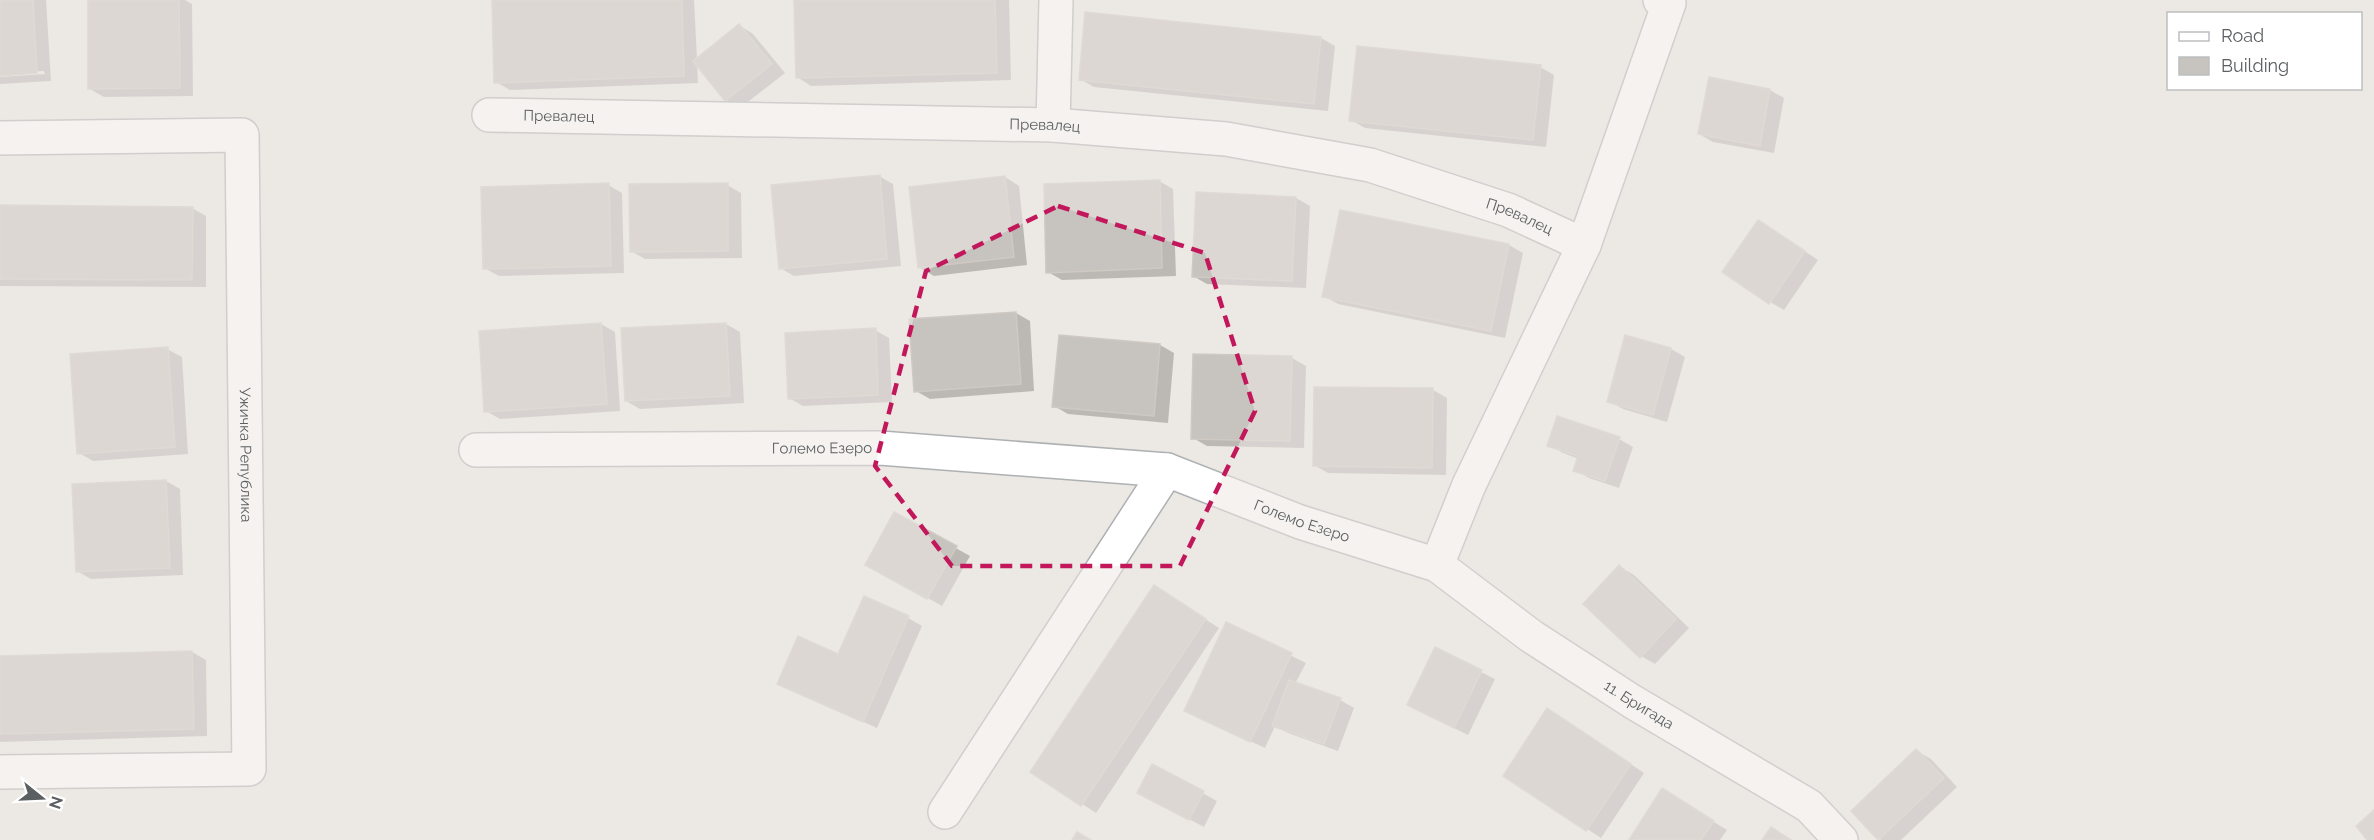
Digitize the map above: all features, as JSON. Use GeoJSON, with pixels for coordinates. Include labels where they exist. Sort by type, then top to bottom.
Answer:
{"type":"FeatureCollection","features":[{"type":"Feature","properties":{"kind":"street"},"geometry":{"type":"LineString","coordinates":[[1053,125],[1056,0]]}},
{"type":"Feature","properties":{"kind":"street"},"geometry":{"type":"LineString","coordinates":[[1437,565],[1469,485],[1584,245],[1666,1]]}},
{"type":"Feature","properties":{"kind":"street","name":"Превалец"},"geometry":{"type":"LineString","coordinates":[[489,115],[1053,125],[1226,139],[1370,165],[1508,210],[1584,245]]}},
{"type":"Feature","properties":{"kind":"street","name":"Ужичка Република"},"geometry":{"type":"LineString","coordinates":[[0,138],[242,135],[249,769],[0,772]]}},
{"type":"Feature","properties":{"kind":"street","name":"Големо Езеро"},"geometry":{"type":"LineString","coordinates":[[476,450],[880,448],[1167,470],[1300,522],[1437,565]]}},
{"type":"Feature","properties":{"kind":"street"},"geometry":{"type":"LineString","coordinates":[[945,812],[1167,470]]}},
{"type":"Feature","properties":{"kind":"street","name":"11. Бригада"},"geometry":{"type":"LineString","coordinates":[[1437,565],[1541,642],[1633,702],[1809,806],[1841,840]]}},
{"type":"Feature","properties":{"kind":"highlighted area"},"geometry":{"type":"Polygon","coordinates":[[[1058,206],[1205,253],[1255,411],[1180,566],[952,566],[875,466],[926,271],[1058,206]]]}},
{"type":"Feature","properties":{"kind":"building"},"geometry":{"type":"Polygon","coordinates":[[[0,0],[33,0],[37,73],[0,76],[0,0]]]}},
{"type":"Feature","properties":{"kind":"building"},"geometry":{"type":"Polygon","coordinates":[[[88,0],[179,0],[180,88],[88,89],[88,0]]]}},
{"type":"Feature","properties":{"kind":"building"},"geometry":{"type":"Polygon","coordinates":[[[492,0],[682,0],[684,76],[494,83],[492,0]]]}},
{"type":"Feature","properties":{"kind":"building"},"geometry":{"type":"Polygon","coordinates":[[[794,0],[995,0],[997,73],[796,78],[794,0]]]}},
{"type":"Feature","properties":{"kind":"building"},"geometry":{"type":"Polygon","coordinates":[[[1085,12],[1321,37],[1314,104],[1079,80],[1085,12]]]}},
{"type":"Feature","properties":{"kind":"building"},"geometry":{"type":"Polygon","coordinates":[[[739,24],[772,64],[725,101],[693,61],[739,24]]]}},
{"type":"Feature","properties":{"kind":"building"},"geometry":{"type":"Polygon","coordinates":[[[1357,46],[1541,65],[1533,140],[1349,121],[1357,46]]]}},
{"type":"Feature","properties":{"kind":"building"},"geometry":{"type":"Polygon","coordinates":[[[1709,77],[1770,89],[1760,146],[1698,134],[1709,77]]]}},
{"type":"Feature","properties":{"kind":"building"},"geometry":{"type":"Polygon","coordinates":[[[880,175],[887,259],[779,269],[771,185],[880,175]]]}},
{"type":"Feature","properties":{"kind":"building"},"geometry":{"type":"Polygon","coordinates":[[[1005,176],[1014,257],[918,268],[909,187],[1005,176]]]}},
{"type":"Feature","properties":{"kind":"building"},"geometry":{"type":"Polygon","coordinates":[[[1160,180],[1162,268],[1046,273],[1044,184],[1160,180]]]}},
{"type":"Feature","properties":{"kind":"building"},"geometry":{"type":"Polygon","coordinates":[[[609,183],[611,266],[483,269],[481,187],[609,183]]]}},
{"type":"Feature","properties":{"kind":"building"},"geometry":{"type":"Polygon","coordinates":[[[728,183],[728,251],[630,252],[629,184],[728,183]]]}},
{"type":"Feature","properties":{"kind":"building"},"geometry":{"type":"Polygon","coordinates":[[[1196,192],[1296,197],[1292,281],[1192,277],[1196,192]]]}},
{"type":"Feature","properties":{"kind":"building"},"geometry":{"type":"Polygon","coordinates":[[[0,205],[193,207],[192,280],[0,279],[0,205]]]}},
{"type":"Feature","properties":{"kind":"building"},"geometry":{"type":"Polygon","coordinates":[[[1340,210],[1509,244],[1491,331],[1322,297],[1340,210]]]}},
{"type":"Feature","properties":{"kind":"building"},"geometry":{"type":"Polygon","coordinates":[[[1758,220],[1805,251],[1769,304],[1722,272],[1758,220]]]}},
{"type":"Feature","properties":{"kind":"building"},"geometry":{"type":"Polygon","coordinates":[[[1016,312],[1021,384],[914,392],[909,319],[1016,312]]]}},
{"type":"Feature","properties":{"kind":"building"},"geometry":{"type":"Polygon","coordinates":[[[601,323],[607,404],[484,412],[479,331],[601,323]]]}},
{"type":"Feature","properties":{"kind":"building"},"geometry":{"type":"Polygon","coordinates":[[[726,323],[730,396],[625,401],[621,328],[726,323]]]}},
{"type":"Feature","properties":{"kind":"building"},"geometry":{"type":"Polygon","coordinates":[[[876,328],[878,395],[788,399],[785,333],[876,328]]]}},
{"type":"Feature","properties":{"kind":"building"},"geometry":{"type":"Polygon","coordinates":[[[1059,335],[1160,344],[1154,416],[1052,407],[1059,335]]]}},
{"type":"Feature","properties":{"kind":"building"},"geometry":{"type":"Polygon","coordinates":[[[1625,335],[1671,348],[1653,415],[1607,402],[1625,335]]]}},
{"type":"Feature","properties":{"kind":"building"},"geometry":{"type":"Polygon","coordinates":[[[168,347],[175,447],[77,454],[70,354],[168,347]]]}},
{"type":"Feature","properties":{"kind":"building"},"geometry":{"type":"Polygon","coordinates":[[[1193,354],[1292,356],[1290,441],[1191,439],[1193,354]]]}},
{"type":"Feature","properties":{"kind":"building"},"geometry":{"type":"Polygon","coordinates":[[[1314,387],[1433,388],[1432,468],[1313,466],[1314,387]]]}},
{"type":"Feature","properties":{"kind":"building"},"geometry":{"type":"Polygon","coordinates":[[[1557,416],[1620,437],[1605,481],[1573,471],[1578,456],[1547,446],[1557,416]]]}},
{"type":"Feature","properties":{"kind":"building"},"geometry":{"type":"Polygon","coordinates":[[[166,480],[170,568],[76,572],[72,484],[166,480]]]}},
{"type":"Feature","properties":{"kind":"building"},"geometry":{"type":"Polygon","coordinates":[[[894,512],[957,546],[927,599],[865,565],[894,512]]]}},
{"type":"Feature","properties":{"kind":"building"},"geometry":{"type":"Polygon","coordinates":[[[1619,565],[1676,619],[1640,658],[1583,604],[1619,565]]]}},
{"type":"Feature","properties":{"kind":"building"},"geometry":{"type":"Polygon","coordinates":[[[1154,585],[1206,619],[1081,806],[1030,772],[1154,585]]]}},
{"type":"Feature","properties":{"kind":"building"},"geometry":{"type":"Polygon","coordinates":[[[864,596],[909,616],[863,722],[777,684],[798,636],[838,654],[864,596]]]}},
{"type":"Feature","properties":{"kind":"building"},"geometry":{"type":"Polygon","coordinates":[[[1226,622],[1292,653],[1250,742],[1184,711],[1226,622]]]}},
{"type":"Feature","properties":{"kind":"building"},"geometry":{"type":"Polygon","coordinates":[[[1435,647],[1482,670],[1454,728],[1407,705],[1435,647]]]}},
{"type":"Feature","properties":{"kind":"building"},"geometry":{"type":"Polygon","coordinates":[[[192,651],[194,729],[0,734],[0,656],[192,651]]]}},
{"type":"Feature","properties":{"kind":"building"},"geometry":{"type":"Polygon","coordinates":[[[1289,680],[1341,698],[1324,744],[1272,726],[1289,680]]]}},
{"type":"Feature","properties":{"kind":"building"},"geometry":{"type":"Polygon","coordinates":[[[1547,708],[1631,764],[1586,831],[1503,776],[1547,708]]]}},
{"type":"Feature","properties":{"kind":"building"},"geometry":{"type":"Polygon","coordinates":[[[1916,749],[1944,778],[1878,840],[1851,811],[1916,749]]]}},
{"type":"Feature","properties":{"kind":"building"},"geometry":{"type":"Polygon","coordinates":[[[1152,764],[1204,791],[1189,820],[1137,793],[1152,764]]]}},
{"type":"Feature","properties":{"kind":"building"},"geometry":{"type":"Polygon","coordinates":[[[1662,788],[1714,821],[1701,840],[1629,840],[1662,788]]]}},
{"type":"Feature","properties":{"kind":"building"},"geometry":{"type":"Polygon","coordinates":[[[2374,810],[2374,840],[2367,840],[2356,826],[2374,810]]]}},
{"type":"Feature","properties":{"kind":"building"},"geometry":{"type":"Polygon","coordinates":[[[1771,827],[1791,840],[1762,840],[1771,827]]]}},
{"type":"Feature","properties":{"kind":"building"},"geometry":{"type":"Polygon","coordinates":[[[1077,832],[1091,840],[1072,840],[1077,832]]]}}]}
